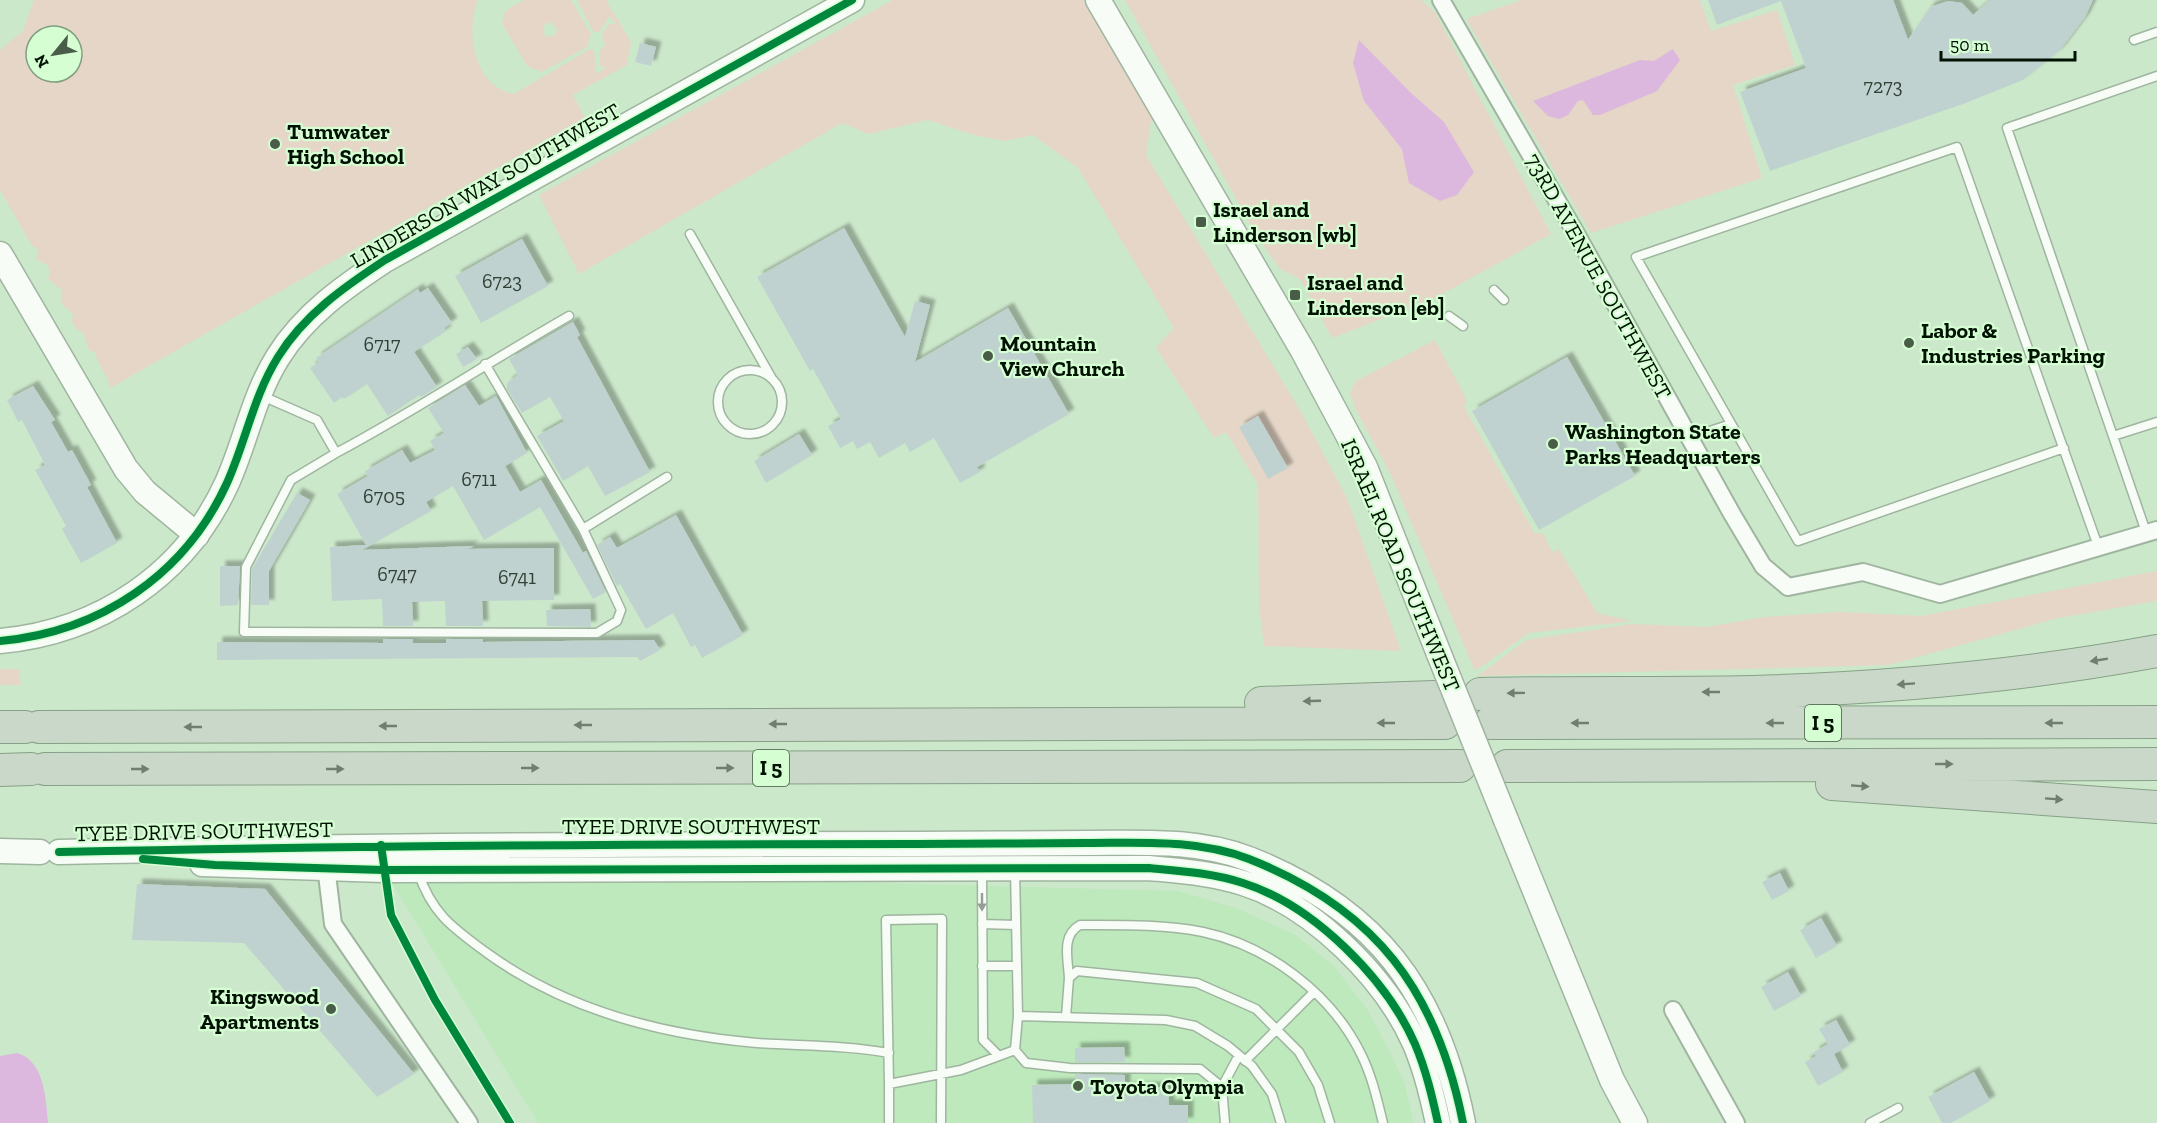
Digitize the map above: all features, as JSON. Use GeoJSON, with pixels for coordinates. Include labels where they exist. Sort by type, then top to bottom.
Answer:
{"type":"FeatureCollection","features":[{"type":"Feature","properties":{"kind":"highway"},"geometry":{"type":"LineString","coordinates":[[1480,694],[1751,692],[1907,684],[2017,673],[2157,651]]}},
{"type":"Feature","properties":{"kind":"highway","name":"I 5"},"geometry":{"type":"LineString","coordinates":[[21,727],[837,724],[910,715],[1005,708],[1439,710]]}},
{"type":"Feature","properties":{"kind":"highway","name":"I 5"},"geometry":{"type":"LineString","coordinates":[[1490,723],[2157,722]]}},
{"type":"Feature","properties":{"kind":"highway","name":"I 5"},"geometry":{"type":"LineString","coordinates":[[1507,766],[2157,764]]}},
{"type":"Feature","properties":{"kind":"highway"},"geometry":{"type":"LineString","coordinates":[[1550,765],[2157,807]]}},
{"type":"Feature","properties":{"kind":"highway","name":"I 5"},"geometry":{"type":"LineString","coordinates":[[0,770],[1460,766]]}},
{"type":"Feature","properties":{"kind":"street","name":"LINDERSON WAY SOUTHWEST"},"geometry":{"type":"LineString","coordinates":[[0,641],[52,634],[100,616],[154,580],[197,535],[228,481],[259,394],[279,356],[298,330],[319,308],[349,283],[385,260],[852,0]]}},
{"type":"Feature","properties":{"kind":"street","name":"ISRAEL ROAD SOUTHWEST"},"geometry":{"type":"LineString","coordinates":[[1098,0],[1303,351],[1365,467],[1612,1080],[1635,1123]]}},
{"type":"Feature","properties":{"kind":"street","name":"73RD AVENUE SOUTHWEST"},"geometry":{"type":"LineString","coordinates":[[1441,0],[1578,237],[1763,566],[1788,587],[1863,572],[1940,594],[2152,531]]}},
{"type":"Feature","properties":{"kind":"street"},"geometry":{"type":"LineString","coordinates":[[0,254],[126,469],[145,492],[197,535]]}},
{"type":"Feature","properties":{"kind":"street","name":"TYEE DRIVE SOUTHWEST"},"geometry":{"type":"LineString","coordinates":[[325,857],[215,865],[59,852],[325,857],[1015,856],[1176,843],[1246,858],[1289,877],[1354,920],[1382,945],[1413,984],[1436,1028],[1449,1062],[1463,1123]]}},
{"type":"Feature","properties":{"kind":"street"},"geometry":{"type":"LineString","coordinates":[[0,851],[40,852]]}},
{"type":"Feature","properties":{"kind":"street","name":"TYEE DRIVE SOUTHWEST"},"geometry":{"type":"LineString","coordinates":[[1015,856],[1204,873],[1245,884],[1280,900],[1311,919],[1345,947],[1375,979],[1414,1043],[1428,1079],[1438,1123]]}},
{"type":"Feature","properties":{"kind":"street"},"geometry":{"type":"LineString","coordinates":[[325,857],[333,924],[470,1123]]}},
{"type":"Feature","properties":{"kind":"street"},"geometry":{"type":"LineString","coordinates":[[1672,1010],[1736,1123]]}},
{"type":"Feature","properties":{"kind":"lane"},"geometry":{"type":"LineString","coordinates":[[2134,40],[2157,32]]}},
{"type":"Feature","properties":{"kind":"lane"},"geometry":{"type":"LineString","coordinates":[[2152,531],[2113,436],[2007,128],[2157,76]]}},
{"type":"Feature","properties":{"kind":"lane"},"geometry":{"type":"LineString","coordinates":[[2064,448],[1798,541],[1636,257],[1957,147],[2064,448],[2098,546]]}},
{"type":"Feature","properties":{"kind":"lane"},"geometry":{"type":"LineString","coordinates":[[690,234],[780,390],[782,401],[773,423],[762,431],[747,434],[729,427],[718,410],[718,393],[726,379],[749,369],[771,378]]}},
{"type":"Feature","properties":{"kind":"lane"},"geometry":{"type":"LineString","coordinates":[[1494,290],[1504,300]]}},
{"type":"Feature","properties":{"kind":"lane"},"geometry":{"type":"LineString","coordinates":[[485,364],[583,529],[621,610],[616,621],[597,633],[244,632],[246,567],[291,480],[398,420],[485,364],[569,316]]}},
{"type":"Feature","properties":{"kind":"lane"},"geometry":{"type":"LineString","coordinates":[[1449,316],[1463,326]]}},
{"type":"Feature","properties":{"kind":"lane"},"geometry":{"type":"LineString","coordinates":[[259,394],[317,420],[336,453]]}},
{"type":"Feature","properties":{"kind":"lane"},"geometry":{"type":"LineString","coordinates":[[2113,436],[2157,422]]}},
{"type":"Feature","properties":{"kind":"lane"},"geometry":{"type":"LineString","coordinates":[[1689,438],[1731,423]]}},
{"type":"Feature","properties":{"kind":"lane"},"geometry":{"type":"LineString","coordinates":[[583,529],[667,477]]}},
{"type":"Feature","properties":{"kind":"lane"},"geometry":{"type":"LineString","coordinates":[[982,856],[983,1040],[998,1055]]}},
{"type":"Feature","properties":{"kind":"lane"},"geometry":{"type":"LineString","coordinates":[[1015,856],[1018,1016],[1015,1050],[1026,1063],[1070,1068],[1200,1070],[1222,1087]]}},
{"type":"Feature","properties":{"kind":"lane"},"geometry":{"type":"LineString","coordinates":[[416,857],[426,897],[457,931],[525,977],[601,1012],[632,1023],[720,1039],[889,1053]]}},
{"type":"Feature","properties":{"kind":"lane"},"geometry":{"type":"LineString","coordinates":[[889,1123],[886,920],[942,919],[941,1123]]}},
{"type":"Feature","properties":{"kind":"lane"},"geometry":{"type":"LineString","coordinates":[[982,924],[1016,925]]}},
{"type":"Feature","properties":{"kind":"lane"},"geometry":{"type":"LineString","coordinates":[[1066,1017],[1069,978],[1067,938],[1072,929],[1080,925],[1169,927],[1204,932],[1245,945],[1282,966],[1314,992],[1335,1016],[1360,1052],[1374,1084],[1383,1123]]}},
{"type":"Feature","properties":{"kind":"lane"},"geometry":{"type":"LineString","coordinates":[[982,966],[1017,966]]}},
{"type":"Feature","properties":{"kind":"lane"},"geometry":{"type":"LineString","coordinates":[[1069,978],[1077,971],[1197,983],[1256,1009],[1299,1052],[1318,1085],[1330,1123]]}},
{"type":"Feature","properties":{"kind":"lane"},"geometry":{"type":"LineString","coordinates":[[1225,1123],[1222,1087],[1242,1058],[1314,992]]}},
{"type":"Feature","properties":{"kind":"lane"},"geometry":{"type":"LineString","coordinates":[[1018,1016],[1166,1020],[1195,1026],[1242,1058],[1272,1094],[1281,1123]]}},
{"type":"Feature","properties":{"kind":"lane"},"geometry":{"type":"LineString","coordinates":[[889,1084],[961,1070],[1015,1050]]}},
{"type":"Feature","properties":{"kind":"lane"},"geometry":{"type":"LineString","coordinates":[[1870,1123],[1898,1108]]}},
{"type":"Feature","properties":{"kind":"shaded area","name":"Tumwater High School"},"geometry":{"type":"Polygon","coordinates":[[[34,0],[478,0],[473,27],[476,56],[490,81],[500,89],[514,94],[590,49],[594,50],[596,74],[606,68],[600,66],[599,52],[605,45],[602,34],[609,24],[615,24],[610,16],[599,32],[594,32],[577,0],[606,0],[631,42],[627,65],[573,95],[585,118],[110,388],[95,353],[89,350],[83,333],[76,329],[71,320],[74,315],[61,303],[61,289],[48,279],[50,271],[47,265],[36,259],[38,250],[31,244],[0,190],[0,50],[24,28],[24,84],[84,84],[84,24],[25,24],[34,0]]]}},
{"type":"Feature","properties":{"kind":"shaded area"},"geometry":{"type":"Polygon","coordinates":[[[524,0],[571,0],[591,34],[587,47],[542,72],[527,66],[502,23],[505,11],[524,0]],[[552,22],[545,24],[543,28],[544,34],[548,37],[555,35],[557,30],[552,22]]]}},
{"type":"Feature","properties":{"kind":"shaded area"},"geometry":{"type":"Polygon","coordinates":[[[893,0],[1083,0],[1152,114],[1146,155],[1301,412],[1347,498],[1401,651],[1264,646],[1259,605],[1258,484],[1226,432],[1214,438],[1156,348],[1174,328],[1078,168],[1033,135],[1006,141],[974,135],[928,120],[869,134],[842,123],[579,274],[539,195],[893,0]]]}},
{"type":"Feature","properties":{"kind":"shaded area"},"geometry":{"type":"Polygon","coordinates":[[[1125,0],[1421,0],[1435,12],[1551,234],[1433,299],[1332,338],[1300,279],[1280,269],[1258,238],[1125,0]]]}},
{"type":"Feature","properties":{"kind":"shaded area"},"geometry":{"type":"Polygon","coordinates":[[[1522,0],[1700,0],[1711,31],[1777,10],[1795,65],[1733,85],[1762,178],[1591,233],[1466,19],[1522,0]]]}},
{"type":"Feature","properties":{"kind":"shaded area"},"geometry":{"type":"Polygon","coordinates":[[[1359,40],[1411,93],[1444,122],[1474,172],[1457,195],[1440,201],[1409,183],[1402,149],[1364,101],[1353,63],[1359,40]]]}},
{"type":"Feature","properties":{"kind":"shaded area"},"geometry":{"type":"Polygon","coordinates":[[[1673,49],[1680,60],[1657,91],[1600,115],[1593,115],[1583,100],[1578,101],[1568,115],[1559,119],[1548,116],[1533,101],[1640,60],[1654,61],[1673,49]]]}},
{"type":"Feature","properties":{"kind":"shaded area"},"geometry":{"type":"Polygon","coordinates":[[[1435,340],[1467,400],[1464,407],[1535,534],[1543,533],[1552,552],[1559,549],[1597,613],[1632,621],[1529,633],[1475,671],[1391,475],[1356,410],[1350,393],[1356,381],[1435,340]]]}},
{"type":"Feature","properties":{"kind":"shaded area"},"geometry":{"type":"Polygon","coordinates":[[[2157,571],[2157,601],[2058,618],[1889,665],[1478,676],[1526,640],[1632,624],[1706,627],[1764,617],[1841,612],[1921,616],[2157,571]]]}},
{"type":"Feature","properties":{"kind":"shaded area"},"geometry":{"type":"Polygon","coordinates":[[[0,669],[19,669],[21,685],[0,685],[0,669]]]}},
{"type":"Feature","properties":{"kind":"shaded area"},"geometry":{"type":"Polygon","coordinates":[[[384,870],[1178,891],[1236,908],[1294,934],[1334,966],[1367,1009],[1387,1046],[1404,1082],[1414,1123],[538,1123],[384,870]]]}},
{"type":"Feature","properties":{"kind":"shaded area"},"geometry":{"type":"Polygon","coordinates":[[[17,1053],[33,1063],[42,1081],[48,1123],[0,1123],[0,1056],[17,1053]]]}},
{"type":"Feature","properties":{"kind":"building"},"geometry":{"type":"Polygon","coordinates":[[[1708,0],[1893,0],[1908,40],[1930,7],[1948,1],[1962,3],[1973,15],[1990,0],[2093,0],[2085,17],[2059,51],[2023,80],[1963,104],[1770,171],[1740,92],[1806,68],[1781,1],[1717,25],[1708,0]]]}},
{"type":"Feature","properties":{"kind":"building"},"geometry":{"type":"Polygon","coordinates":[[[640,43],[656,47],[651,66],[635,62],[640,43]]]}},
{"type":"Feature","properties":{"kind":"building","name":"Mountain View Church"},"geometry":{"type":"Polygon","coordinates":[[[844,228],[905,337],[915,301],[930,305],[915,362],[1008,308],[1069,414],[977,467],[980,472],[960,483],[934,438],[910,452],[905,443],[879,458],[870,442],[857,449],[853,441],[840,448],[828,426],[841,419],[813,369],[810,371],[757,277],[844,228]]]}},
{"type":"Feature","properties":{"kind":"building"},"geometry":{"type":"Polygon","coordinates":[[[522,239],[548,286],[481,323],[455,276],[522,239]]]}},
{"type":"Feature","properties":{"kind":"building"},"geometry":{"type":"Polygon","coordinates":[[[428,288],[452,323],[444,328],[446,331],[414,352],[437,387],[421,397],[419,395],[388,416],[367,384],[334,403],[310,368],[319,362],[316,358],[418,289],[420,293],[428,288]]]}},
{"type":"Feature","properties":{"kind":"building"},"geometry":{"type":"Polygon","coordinates":[[[573,322],[580,335],[577,337],[650,472],[605,496],[588,466],[563,481],[537,436],[564,421],[550,397],[522,413],[507,389],[507,383],[518,375],[509,359],[573,322]]]}},
{"type":"Feature","properties":{"kind":"building"},"geometry":{"type":"Polygon","coordinates":[[[468,347],[477,359],[463,367],[456,354],[468,347]]]}},
{"type":"Feature","properties":{"kind":"building","name":"Washington State Parks Headquarters"},"geometry":{"type":"Polygon","coordinates":[[[1567,357],[1635,476],[1539,530],[1472,411],[1567,357]]]}},
{"type":"Feature","properties":{"kind":"building"},"geometry":{"type":"Polygon","coordinates":[[[465,385],[479,406],[496,396],[527,453],[505,466],[520,492],[541,480],[583,553],[586,551],[606,592],[593,599],[540,507],[484,540],[453,486],[426,502],[431,511],[362,550],[474,546],[468,549],[554,548],[554,600],[482,601],[483,626],[446,626],[445,601],[412,602],[413,626],[383,626],[382,599],[332,601],[330,547],[366,545],[337,494],[368,476],[365,471],[402,450],[410,463],[435,450],[430,441],[444,433],[428,408],[465,385]]]}},
{"type":"Feature","properties":{"kind":"building"},"geometry":{"type":"Polygon","coordinates":[[[33,386],[55,420],[51,422],[68,452],[72,450],[91,485],[87,487],[117,543],[81,563],[62,529],[66,526],[35,470],[45,465],[22,420],[18,422],[7,400],[33,386]]]}},
{"type":"Feature","properties":{"kind":"building"},"geometry":{"type":"Polygon","coordinates":[[[1258,416],[1288,468],[1268,479],[1239,427],[1258,416]]]}},
{"type":"Feature","properties":{"kind":"building"},"geometry":{"type":"Polygon","coordinates":[[[799,434],[812,455],[766,483],[754,461],[799,434]]]}},
{"type":"Feature","properties":{"kind":"building"},"geometry":{"type":"Polygon","coordinates":[[[297,493],[310,500],[269,571],[269,605],[251,605],[252,569],[297,493]]]}},
{"type":"Feature","properties":{"kind":"building"},"geometry":{"type":"Polygon","coordinates":[[[676,515],[743,635],[702,658],[695,645],[691,647],[673,613],[646,629],[620,584],[617,586],[597,545],[610,537],[617,548],[676,515]]]}},
{"type":"Feature","properties":{"kind":"building"},"geometry":{"type":"Polygon","coordinates":[[[220,566],[240,566],[238,605],[220,606],[220,566]]]}},
{"type":"Feature","properties":{"kind":"building"},"geometry":{"type":"Polygon","coordinates":[[[590,609],[591,627],[547,626],[546,610],[590,609]]]}},
{"type":"Feature","properties":{"kind":"building"},"geometry":{"type":"Polygon","coordinates":[[[383,639],[413,639],[413,643],[446,643],[446,639],[483,639],[483,642],[654,640],[660,650],[640,661],[637,657],[217,660],[217,642],[383,643],[383,639]]]}},
{"type":"Feature","properties":{"kind":"building"},"geometry":{"type":"Polygon","coordinates":[[[1780,873],[1789,891],[1772,900],[1762,882],[1780,873]]]}},
{"type":"Feature","properties":{"kind":"building","name":"Kingswood Apartments"},"geometry":{"type":"Polygon","coordinates":[[[137,884],[265,889],[414,1074],[377,1097],[244,943],[132,940],[137,884]]]}},
{"type":"Feature","properties":{"kind":"building"},"geometry":{"type":"Polygon","coordinates":[[[1821,918],[1837,946],[1816,958],[1800,930],[1821,918]]]}},
{"type":"Feature","properties":{"kind":"building"},"geometry":{"type":"Polygon","coordinates":[[[1788,972],[1801,996],[1774,1011],[1761,987],[1788,972]]]}},
{"type":"Feature","properties":{"kind":"building"},"geometry":{"type":"Polygon","coordinates":[[[1836,1020],[1850,1045],[1834,1054],[1843,1072],[1818,1086],[1805,1062],[1816,1056],[1814,1052],[1828,1044],[1819,1029],[1836,1020]]]}},
{"type":"Feature","properties":{"kind":"building"},"geometry":{"type":"Polygon","coordinates":[[[1124,1047],[1125,1062],[1075,1062],[1075,1048],[1124,1047]]]}},
{"type":"Feature","properties":{"kind":"building"},"geometry":{"type":"Polygon","coordinates":[[[1974,1072],[1990,1101],[1951,1123],[1942,1123],[1928,1097],[1974,1072]]]}},
{"type":"Feature","properties":{"kind":"building","name":"Toyota Olympia"},"geometry":{"type":"Polygon","coordinates":[[[1075,1074],[1125,1075],[1125,1088],[1168,1087],[1169,1105],[1188,1105],[1188,1123],[1033,1123],[1032,1085],[1076,1084],[1075,1074]]]}},
{"type":"Feature","properties":{"kind":"cycle path"},"geometry":{"type":"LineString","coordinates":[[0,641],[37,635],[72,625],[105,611],[135,593],[163,571],[188,545],[209,516],[227,483],[262,388],[278,357],[312,315],[340,291],[385,260],[852,0]]}},
{"type":"Feature","properties":{"kind":"cycle path"},"geometry":{"type":"LineString","coordinates":[[59,852],[488,846],[1128,843],[1209,848],[1249,859],[1294,879],[1332,903],[1366,930],[1394,960],[1417,995],[1436,1033],[1452,1076],[1463,1123]]}},
{"type":"Feature","properties":{"kind":"cycle path"},"geometry":{"type":"LineString","coordinates":[[381,845],[391,915],[435,1000],[510,1123]]}},
{"type":"Feature","properties":{"kind":"cycle path"},"geometry":{"type":"LineString","coordinates":[[143,859],[215,865],[384,870],[1149,868],[1220,877],[1243,883],[1295,908],[1321,926],[1366,970],[1386,994],[1415,1044],[1426,1073],[1438,1123]]}},
{"type":"Feature","properties":{"kind":"place","name":"Tumwater High School"},"geometry":{"type":"Point","coordinates":[275,144]}},
{"type":"Feature","properties":{"kind":"place","name":"Israel and Linderson [wb]"},"geometry":{"type":"Point","coordinates":[1201,222]}},
{"type":"Feature","properties":{"kind":"place","name":"Israel and Linderson [eb]"},"geometry":{"type":"Point","coordinates":[1295,295]}},
{"type":"Feature","properties":{"kind":"place","name":"Labor & Industries Parking"},"geometry":{"type":"Point","coordinates":[1909,343]}},
{"type":"Feature","properties":{"kind":"place","name":"Mountain View Church"},"geometry":{"type":"Point","coordinates":[988,356]}},
{"type":"Feature","properties":{"kind":"place","name":"Washington State Parks Headquarters"},"geometry":{"type":"Point","coordinates":[1553,444]}},
{"type":"Feature","properties":{"kind":"place","name":"Kingswood Apartments"},"geometry":{"type":"Point","coordinates":[331,1009]}},
{"type":"Feature","properties":{"kind":"place","name":"Toyota Olympia"},"geometry":{"type":"Point","coordinates":[1078,1086]}}]}
